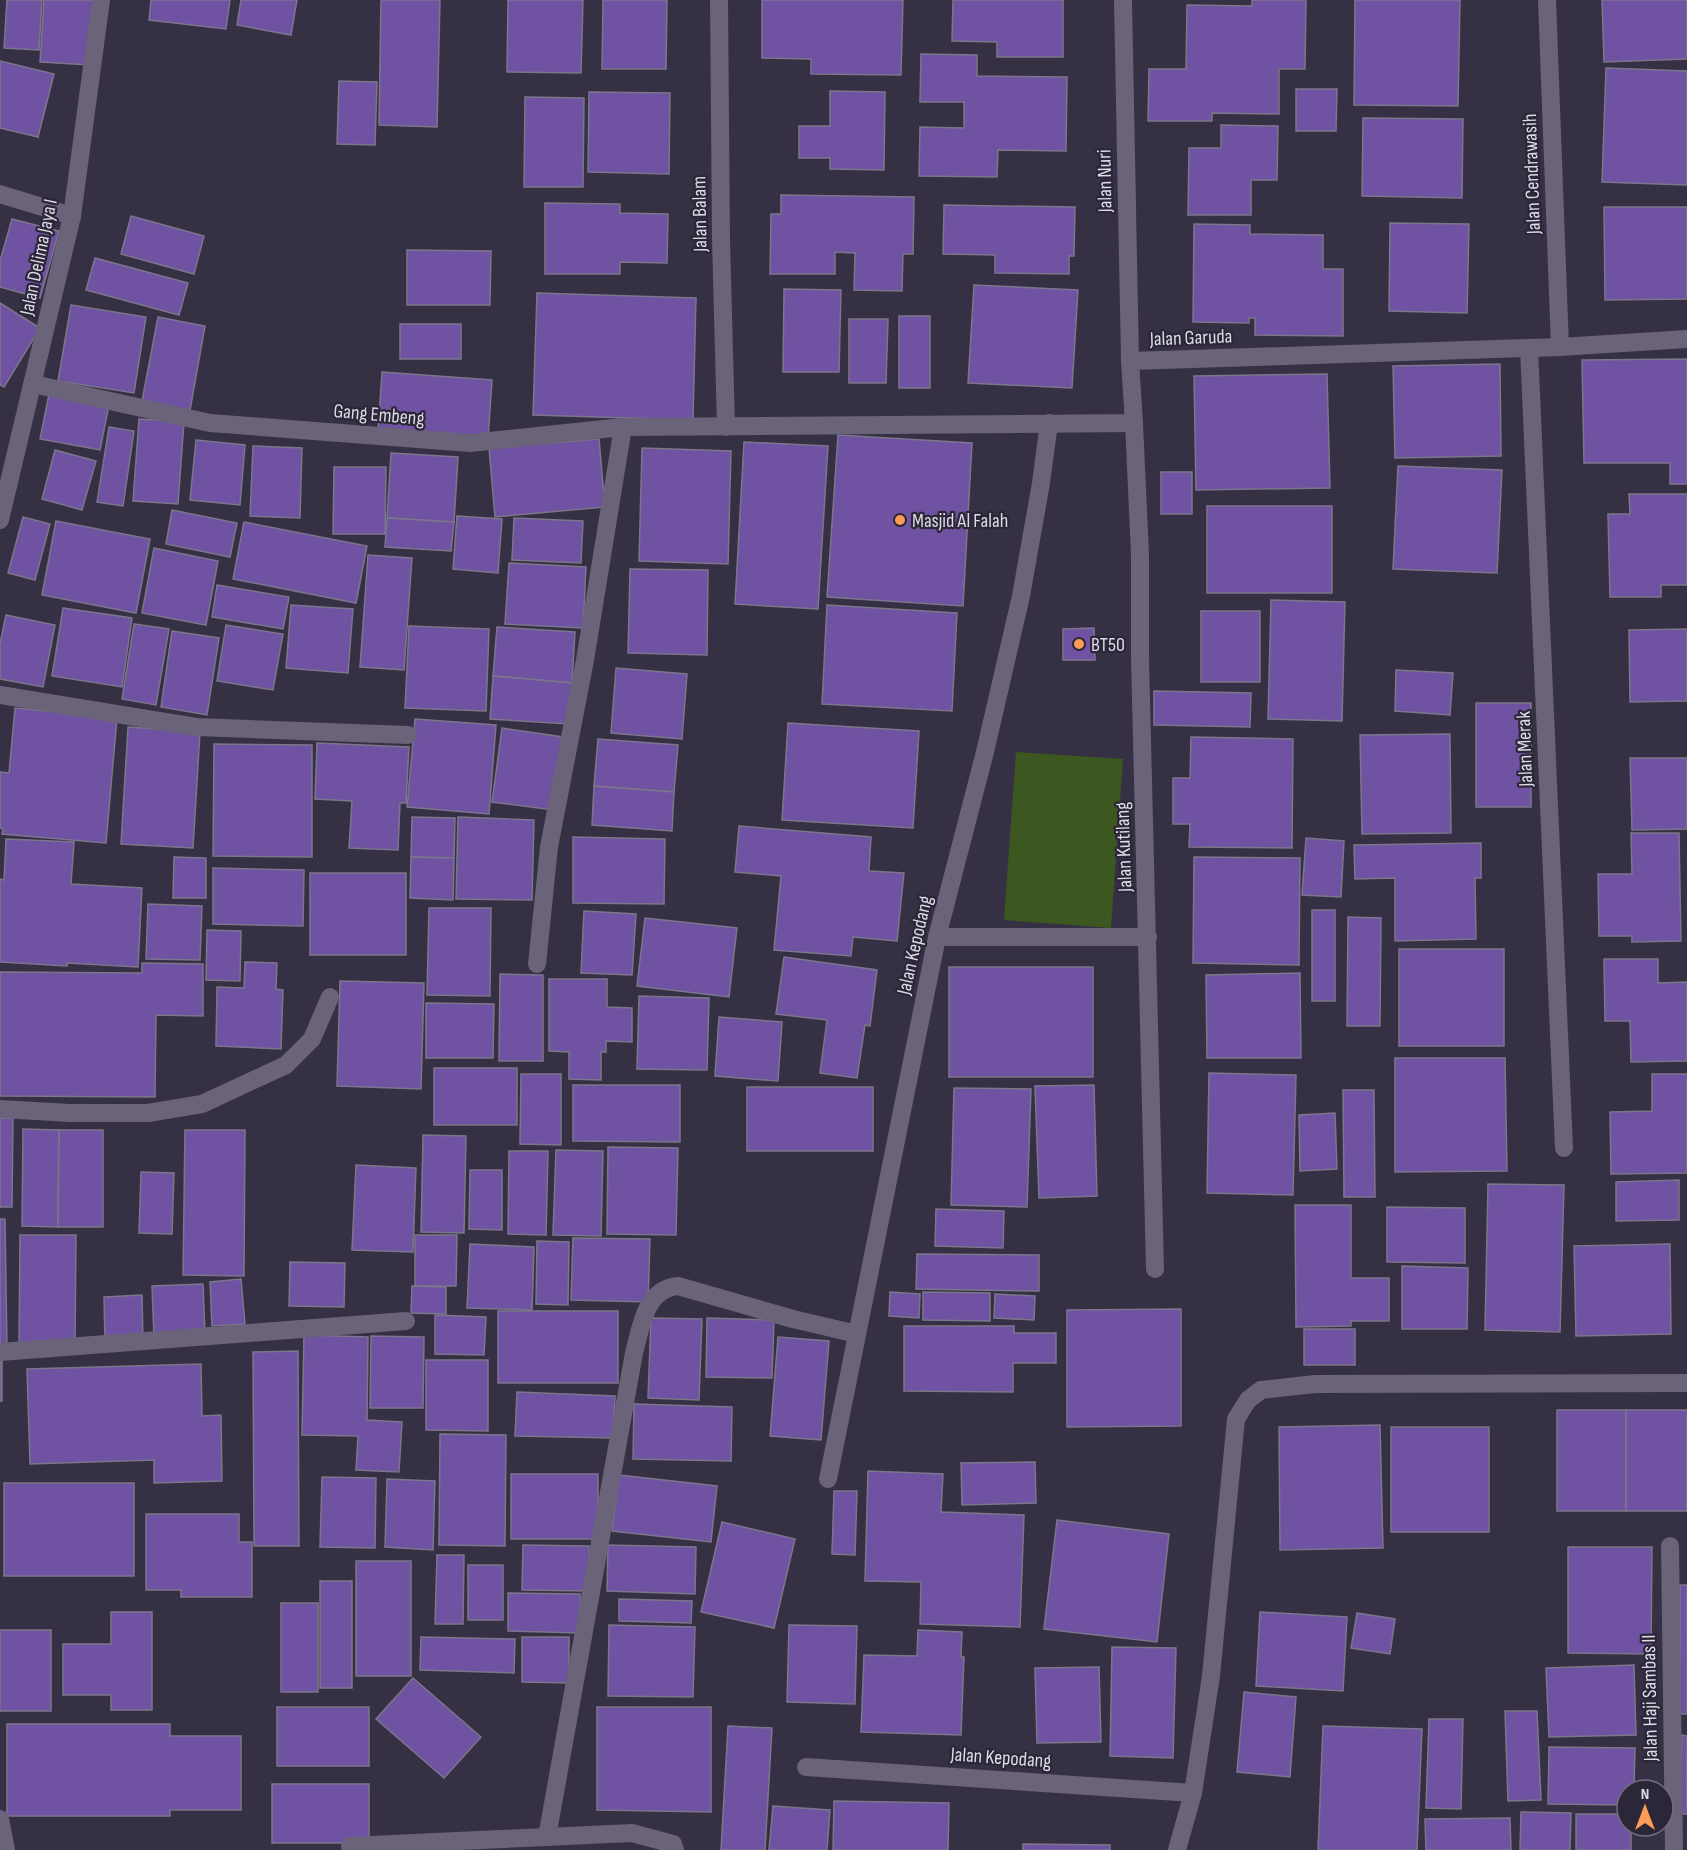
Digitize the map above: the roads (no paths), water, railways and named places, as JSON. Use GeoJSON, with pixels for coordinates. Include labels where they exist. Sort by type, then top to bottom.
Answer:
{"type":"FeatureCollection","features":[{"type":"Feature","properties":{"kind":"street","name":"Jalan Delima Jaya I"},"geometry":{"type":"LineString","coordinates":[[0,520],[72,216],[101,0]]}},
{"type":"Feature","properties":{"kind":"street","name":"Jalan Balam"},"geometry":{"type":"LineString","coordinates":[[719,0],[721,239],[726,427]]}},
{"type":"Feature","properties":{"kind":"street","name":"Jalan Nuri"},"geometry":{"type":"LineString","coordinates":[[1123,0],[1130,361]]}},
{"type":"Feature","properties":{"kind":"street","name":"Jalan Cendrawasih"},"geometry":{"type":"LineString","coordinates":[[1547,0],[1560,347]]}},
{"type":"Feature","properties":{"kind":"street"},"geometry":{"type":"LineString","coordinates":[[0,194],[72,216]]}},
{"type":"Feature","properties":{"kind":"street","name":"Jalan Garuda"},"geometry":{"type":"LineString","coordinates":[[1134,423],[1130,361],[1560,347],[1687,339]]}},
{"type":"Feature","properties":{"kind":"street","name":"Jalan Merak"},"geometry":{"type":"LineString","coordinates":[[1529,348],[1564,1148]]}},
{"type":"Feature","properties":{"kind":"street","name":"Gang Embeng"},"geometry":{"type":"LineString","coordinates":[[33,384],[210,423],[470,443],[623,428],[726,427]]}},
{"type":"Feature","properties":{"kind":"street","name":"Jalan Kepodang"},"geometry":{"type":"LineString","coordinates":[[828,1479],[937,937],[1006,667],[1025,574],[1049,423]]}},
{"type":"Feature","properties":{"kind":"street"},"geometry":{"type":"LineString","coordinates":[[726,427],[1134,423]]}},
{"type":"Feature","properties":{"kind":"street","name":"Jalan Kutilang"},"geometry":{"type":"LineString","coordinates":[[1134,423],[1140,554],[1140,659],[1155,1269]]}},
{"type":"Feature","properties":{"kind":"street"},"geometry":{"type":"LineString","coordinates":[[537,964],[549,847],[585,660],[623,428]]}},
{"type":"Feature","properties":{"kind":"street"},"geometry":{"type":"LineString","coordinates":[[0,695],[196,727],[408,735]]}},
{"type":"Feature","properties":{"kind":"street"},"geometry":{"type":"LineString","coordinates":[[937,937],[1148,937]]}},
{"type":"Feature","properties":{"kind":"street"},"geometry":{"type":"LineString","coordinates":[[0,1109],[70,1113],[148,1113],[201,1104],[286,1065],[312,1039],[330,997]]}},
{"type":"Feature","properties":{"kind":"street"},"geometry":{"type":"LineString","coordinates":[[547,1837],[634,1353],[644,1316],[656,1294],[666,1287],[678,1286],[793,1319],[857,1334]]}},
{"type":"Feature","properties":{"kind":"street"},"geometry":{"type":"LineString","coordinates":[[0,1352],[406,1321]]}},
{"type":"Feature","properties":{"kind":"street"},"geometry":{"type":"LineString","coordinates":[[1177,1850],[1193,1793],[1211,1676],[1236,1419],[1248,1400],[1261,1390],[1315,1384],[1687,1383]]}},
{"type":"Feature","properties":{"kind":"street","name":"Jalan Haji Sambas II"},"geometry":{"type":"LineString","coordinates":[[1670,1546],[1674,1850]]}},
{"type":"Feature","properties":{"kind":"street","name":"Jalan Kepodang"},"geometry":{"type":"LineString","coordinates":[[806,1767],[1193,1793]]}},
{"type":"Feature","properties":{"kind":"street"},"geometry":{"type":"LineString","coordinates":[[0,1819],[6,1850]]}},
{"type":"Feature","properties":{"kind":"street"},"geometry":{"type":"LineString","coordinates":[[350,1846],[632,1833],[673,1844],[675,1850]]}},
{"type":"Feature","properties":{"kind":"place","name":"Masjid Al Falah"},"geometry":{"type":"Point","coordinates":[900,520]}},
{"type":"Feature","properties":{"kind":"place","name":"BT50"},"geometry":{"type":"Point","coordinates":[1079,644]}}]}
